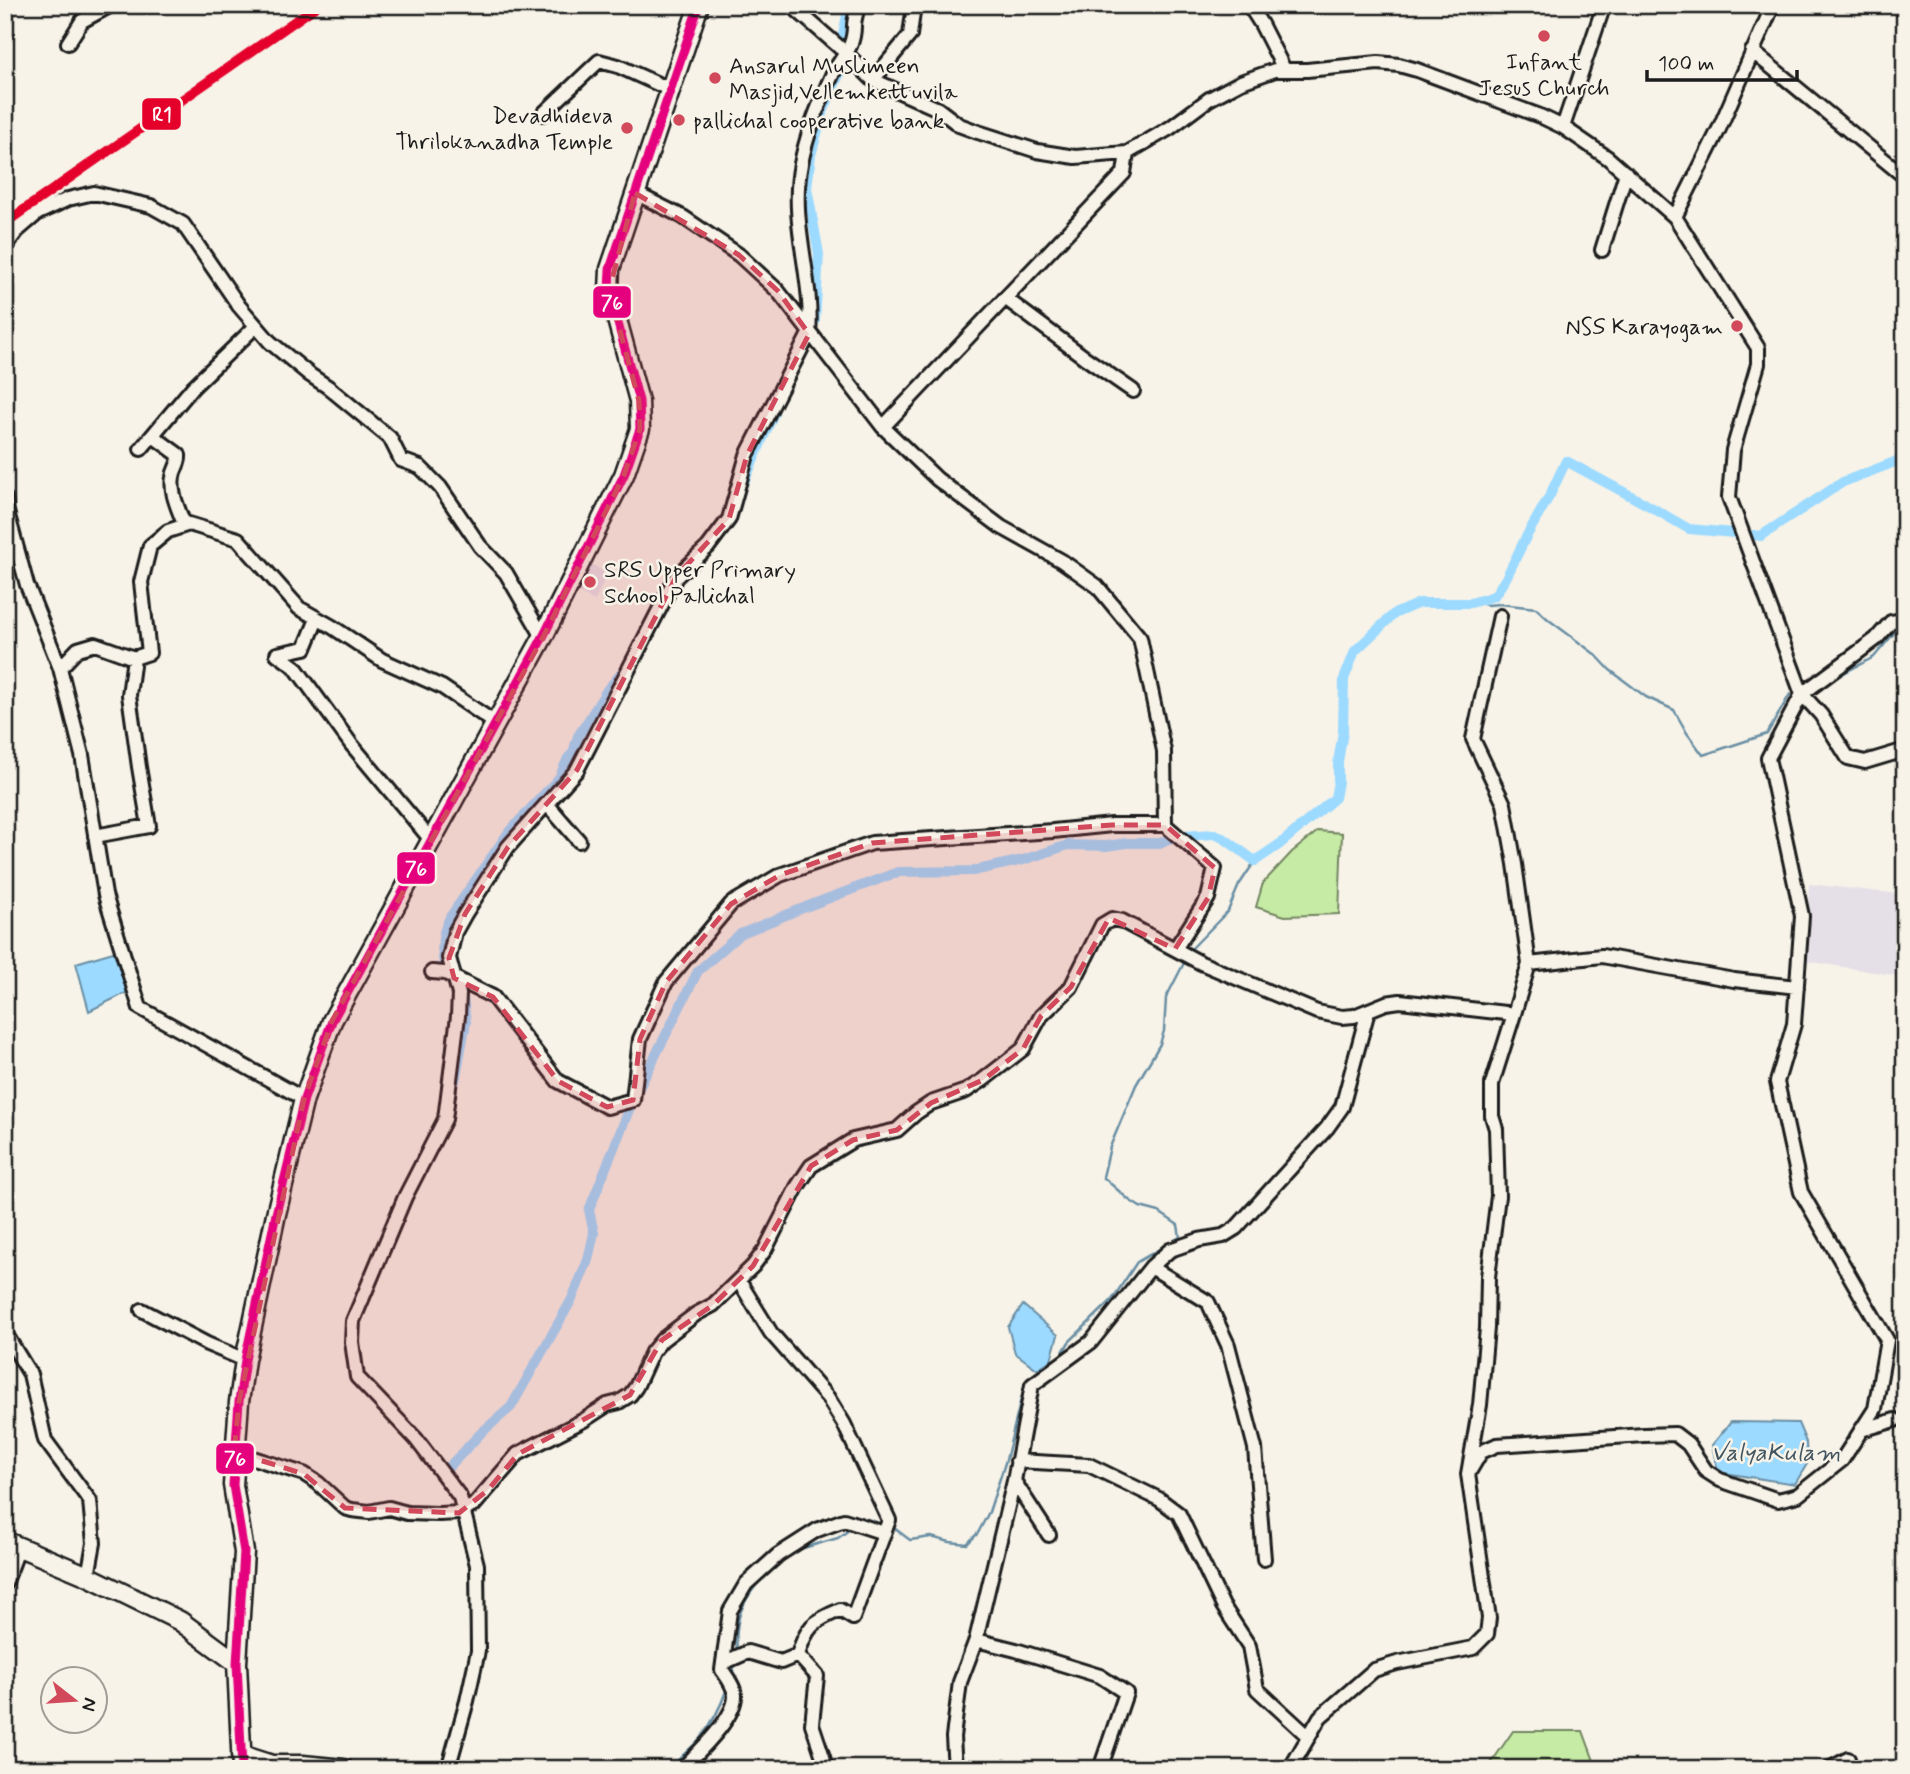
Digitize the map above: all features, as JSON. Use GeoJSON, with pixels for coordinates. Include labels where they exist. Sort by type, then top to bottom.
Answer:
{"type":"FeatureCollection","features":[{"type":"Feature","properties":{"kind":"street"},"geometry":{"type":"LineString","coordinates":[[68,43],[86,11],[111,5]]}},
{"type":"Feature","properties":{"kind":"street"},"geometry":{"type":"LineString","coordinates":[[344,1769],[241,1762],[237,1663],[244,1552],[233,1485],[239,1402],[246,1360],[276,1214],[304,1099],[332,1021],[543,637],[624,475],[640,429],[639,401],[608,290],[610,269],[699,5]]}},
{"type":"Feature","properties":{"kind":"street"},"geometry":{"type":"LineString","coordinates":[[791,5],[873,80],[938,109],[959,125],[1037,151],[1075,157],[1127,153],[1170,128],[1209,99],[1256,75],[1284,69],[1307,70],[1370,63],[1399,65],[1417,70],[1563,127],[1608,158],[1675,217],[1758,348],[1758,364],[1733,450],[1729,497],[1802,694],[1821,715],[1848,758],[1865,762],[1905,750]]}},
{"type":"Feature","properties":{"kind":"street"},"geometry":{"type":"LineString","coordinates":[[448,1769],[478,1651],[477,1566],[460,1497],[416,1439],[357,1377],[352,1342],[353,1321],[405,1197],[445,1119],[458,1016],[459,994],[449,958],[455,932],[508,847],[577,770],[676,577],[708,547],[729,519],[747,454],[809,334],[811,315],[797,205],[801,164],[834,72],[849,49],[855,32],[858,5]]}},
{"type":"Feature","properties":{"kind":"street"},"geometry":{"type":"LineString","coordinates":[[873,80],[910,35],[914,5]]}},
{"type":"Feature","properties":{"kind":"street"},"geometry":{"type":"LineString","coordinates":[[1249,5],[1284,69]]}},
{"type":"Feature","properties":{"kind":"street"},"geometry":{"type":"LineString","coordinates":[[1563,127],[1604,5]]}},
{"type":"Feature","properties":{"kind":"street"},"geometry":{"type":"LineString","coordinates":[[1675,217],[1719,130],[1773,5]]}},
{"type":"Feature","properties":{"kind":"street"},"geometry":{"type":"LineString","coordinates":[[1752,51],[1905,177]]}},
{"type":"Feature","properties":{"kind":"street"},"geometry":{"type":"LineString","coordinates":[[543,114],[599,61],[618,66],[671,90]]}},
{"type":"Feature","properties":{"kind":"street"},"geometry":{"type":"LineString","coordinates":[[883,427],[1124,173],[1127,153]]}},
{"type":"Feature","properties":{"kind":"street"},"geometry":{"type":"LineString","coordinates":[[1602,250],[1626,173]]}},
{"type":"Feature","properties":{"kind":"street"},"geometry":{"type":"LineString","coordinates":[[5,247],[17,231],[38,213],[68,199],[94,193],[151,206],[183,224],[240,306],[270,342],[390,438],[401,460],[420,467],[440,487],[480,546],[506,573],[543,637]]}},
{"type":"Feature","properties":{"kind":"street"},"geometry":{"type":"LineString","coordinates":[[635,193],[682,217],[739,255],[778,291],[883,427],[937,479],[1001,527],[1062,561],[1097,586],[1140,638],[1164,751],[1165,825]]}},
{"type":"Feature","properties":{"kind":"street"},"geometry":{"type":"LineString","coordinates":[[1004,298],[1133,391]]}},
{"type":"Feature","properties":{"kind":"street"},"geometry":{"type":"LineString","coordinates":[[5,323],[5,337]]}},
{"type":"Feature","properties":{"kind":"street"},"geometry":{"type":"LineString","coordinates":[[141,449],[193,387],[256,326]]}},
{"type":"Feature","properties":{"kind":"street"},"geometry":{"type":"LineString","coordinates":[[153,436],[179,456],[180,461],[173,472],[172,490],[184,525]]}},
{"type":"Feature","properties":{"kind":"street"},"geometry":{"type":"LineString","coordinates":[[5,498],[27,585],[60,668],[82,755],[105,895],[140,1008],[304,1099]]}},
{"type":"Feature","properties":{"kind":"street"},"geometry":{"type":"LineString","coordinates":[[60,668],[78,649],[94,644],[134,658],[149,653],[141,582],[150,546],[169,531],[188,524],[238,539],[299,608],[382,660],[442,687],[495,723]]}},
{"type":"Feature","properties":{"kind":"street"},"geometry":{"type":"LineString","coordinates":[[1290,1769],[1320,1717],[1374,1670],[1473,1648],[1487,1634],[1489,1618],[1468,1474],[1480,1405],[1487,1328],[1488,1277],[1499,1196],[1492,1084],[1529,964],[1504,804],[1473,738],[1500,616]]}},
{"type":"Feature","properties":{"kind":"street"},"geometry":{"type":"LineString","coordinates":[[317,619],[305,648],[277,654],[295,667],[351,744],[431,840]]}},
{"type":"Feature","properties":{"kind":"street"},"geometry":{"type":"LineString","coordinates":[[1468,1474],[1481,1452],[1497,1445],[1675,1434],[1688,1444],[1706,1471],[1720,1480],[1778,1500],[1798,1495],[1842,1460],[1875,1409],[1886,1340],[1801,1192],[1777,1082],[1794,1024],[1801,916],[1768,758],[1802,694],[1876,639],[1891,622],[1905,620]]}},
{"type":"Feature","properties":{"kind":"street"},"geometry":{"type":"LineString","coordinates":[[95,836],[149,826],[130,695],[134,658]]}},
{"type":"Feature","properties":{"kind":"street"},"geometry":{"type":"LineString","coordinates":[[547,804],[579,841]]}},
{"type":"Feature","properties":{"kind":"street"},"geometry":{"type":"LineString","coordinates":[[432,972],[444,973],[493,997],[558,1081],[607,1107],[632,1100],[640,1039],[666,982],[731,904],[780,875],[872,843],[1112,825],[1165,825],[1215,868],[1209,898],[1175,949]]}},
{"type":"Feature","properties":{"kind":"street"},"geometry":{"type":"LineString","coordinates":[[234,1452],[304,1474],[345,1508],[352,1510],[369,1512],[389,1508],[407,1513],[439,1514],[459,1513],[474,1505],[517,1454],[629,1395],[636,1387],[652,1352],[662,1340],[696,1314],[713,1305],[739,1281],[765,1250],[797,1187],[811,1167],[853,1140],[897,1130],[931,1103],[966,1091],[1023,1049],[1041,1016],[1071,987],[1098,931],[1107,920],[1122,921],[1200,963],[1317,1012],[1342,1017],[1354,1016],[1386,1003],[1400,1001],[1514,1014]]}},
{"type":"Feature","properties":{"kind":"street"},"geometry":{"type":"LineString","coordinates":[[1529,964],[1602,956],[1734,980],[1797,987]]}},
{"type":"Feature","properties":{"kind":"street"},"geometry":{"type":"LineString","coordinates":[[955,1769],[953,1737],[960,1682],[976,1640],[1014,1481],[1032,1385],[1091,1342],[1151,1266],[1170,1250],[1199,1240],[1223,1236],[1237,1228],[1327,1128],[1342,1107],[1368,1011]]}},
{"type":"Feature","properties":{"kind":"street"},"geometry":{"type":"LineString","coordinates":[[1151,1266],[1208,1302],[1228,1345],[1255,1448],[1264,1559]]}},
{"type":"Feature","properties":{"kind":"street"},"geometry":{"type":"LineString","coordinates":[[739,1281],[771,1334],[828,1398],[844,1424],[889,1520],[853,1618],[840,1610],[821,1617],[804,1634],[799,1655]]}},
{"type":"Feature","properties":{"kind":"street"},"geometry":{"type":"LineString","coordinates":[[142,1310],[207,1344],[246,1360]]}},
{"type":"Feature","properties":{"kind":"street"},"geometry":{"type":"LineString","coordinates":[[5,1333],[30,1374],[45,1440],[90,1501],[94,1543],[88,1576]]}},
{"type":"Feature","properties":{"kind":"street"},"geometry":{"type":"LineString","coordinates":[[1861,1430],[1895,1420]]}},
{"type":"Feature","properties":{"kind":"street"},"geometry":{"type":"LineString","coordinates":[[1017,1461],[1089,1465],[1159,1499],[1180,1514],[1223,1606],[1249,1646],[1257,1689],[1309,1737]]}},
{"type":"Feature","properties":{"kind":"street"},"geometry":{"type":"LineString","coordinates":[[1014,1481],[1049,1535]]}},
{"type":"Feature","properties":{"kind":"street"},"geometry":{"type":"LineString","coordinates":[[682,1769],[730,1713],[735,1696],[731,1683],[722,1670],[730,1611],[746,1584],[778,1555],[817,1530],[844,1520],[884,1533]]}},
{"type":"Feature","properties":{"kind":"street"},"geometry":{"type":"LineString","coordinates":[[5,1584],[12,1544],[88,1576],[180,1621],[237,1663]]}},
{"type":"Feature","properties":{"kind":"street"},"geometry":{"type":"LineString","coordinates":[[976,1640],[1100,1676],[1126,1693],[1101,1766],[1104,1769]]}},
{"type":"Feature","properties":{"kind":"street"},"geometry":{"type":"LineString","coordinates":[[723,1663],[748,1651],[781,1662],[799,1655]]}},
{"type":"Feature","properties":{"kind":"street"},"geometry":{"type":"LineString","coordinates":[[799,1655],[817,1676],[812,1724],[827,1769]]}},
{"type":"Feature","properties":{"kind":"street"},"geometry":{"type":"LineString","coordinates":[[1829,1769],[1848,1759]]}},
{"type":"Feature","properties":{"kind":"highlighted area"},"geometry":{"type":"Polygon","coordinates":[[[635,193],[739,255],[778,291],[809,334],[747,455],[729,519],[676,577],[577,770],[508,847],[465,914],[449,958],[454,978],[493,997],[558,1081],[607,1107],[633,1100],[640,1039],[666,982],[731,904],[780,875],[872,843],[1112,825],[1165,825],[1215,868],[1208,898],[1175,949],[1109,918],[1071,987],[1041,1016],[1023,1049],[983,1080],[931,1103],[897,1130],[853,1140],[811,1166],[753,1266],[713,1305],[662,1340],[630,1395],[518,1454],[488,1490],[459,1513],[345,1508],[304,1474],[234,1452],[239,1402],[304,1099],[332,1021],[543,637],[624,475],[640,429],[639,401],[609,290],[635,193]]]}},
{"type":"Feature","properties":{"kind":"shaded area","name":"SRS Upper Primary School Pallichal"},"geometry":{"type":"Polygon","coordinates":[[[585,560],[607,574],[595,601],[573,591],[585,560]]]}},
{"type":"Feature","properties":{"kind":"shaded area"},"geometry":{"type":"Polygon","coordinates":[[[1901,879],[1905,879],[1905,977],[1806,961],[1809,884],[1899,894],[1901,879]]]}},
{"type":"Feature","properties":{"kind":"green space"},"geometry":{"type":"Polygon","coordinates":[[[1318,831],[1342,833],[1339,914],[1285,916],[1256,907],[1263,883],[1292,852],[1318,831]]]}},
{"type":"Feature","properties":{"kind":"green space"},"geometry":{"type":"Polygon","coordinates":[[[1513,1731],[1583,1731],[1597,1769],[1487,1769],[1513,1731]]]}},
{"type":"Feature","properties":{"kind":"water"},"geometry":{"type":"Polygon","coordinates":[[[123,949],[130,991],[89,1011],[76,963],[123,949]]]}},
{"type":"Feature","properties":{"kind":"water"},"geometry":{"type":"Polygon","coordinates":[[[1023,1305],[1058,1335],[1051,1360],[1037,1369],[1015,1353],[1008,1327],[1023,1305]]]}},
{"type":"Feature","properties":{"kind":"water","name":"ValyaKulam"},"geometry":{"type":"Polygon","coordinates":[[[1731,1422],[1798,1423],[1806,1442],[1807,1464],[1795,1484],[1718,1472],[1712,1445],[1731,1422]]]}},
{"type":"Feature","properties":{"kind":"waterway"},"geometry":{"type":"LineString","coordinates":[[842,40],[849,5]]}},
{"type":"Feature","properties":{"kind":"waterway"},"geometry":{"type":"LineString","coordinates":[[815,321],[819,254],[807,188],[811,155],[823,112],[841,70]]}},
{"type":"Feature","properties":{"kind":"waterway"},"geometry":{"type":"LineString","coordinates":[[744,482],[774,413]]}},
{"type":"Feature","properties":{"kind":"waterway"},"geometry":{"type":"LineString","coordinates":[[1753,535],[1761,536],[1843,482],[1905,458]]}},
{"type":"Feature","properties":{"kind":"waterway"},"geometry":{"type":"LineString","coordinates":[[1183,836],[1215,834],[1255,861],[1280,844],[1335,798],[1343,732],[1344,679],[1355,651],[1394,614],[1419,603],[1471,603],[1494,596],[1506,578],[1566,461],[1689,529],[1734,533]]}},
{"type":"Feature","properties":{"kind":"waterway"},"geometry":{"type":"LineString","coordinates":[[1475,602],[1536,608],[1646,697],[1674,710],[1703,755],[1767,734],[1790,694]]}},
{"type":"Feature","properties":{"kind":"waterway"},"geometry":{"type":"LineString","coordinates":[[1831,680],[1874,657],[1901,625]]}},
{"type":"Feature","properties":{"kind":"waterway"},"geometry":{"type":"LineString","coordinates":[[448,979],[442,948],[450,917],[508,833],[559,778],[573,753],[578,736],[607,690],[626,668]]}},
{"type":"Feature","properties":{"kind":"waterway"},"geometry":{"type":"LineString","coordinates":[[440,1465],[444,1472],[481,1433],[511,1407],[572,1299],[588,1260],[594,1233],[589,1210],[633,1100],[698,971],[740,934],[898,872],[973,871],[1023,860],[1068,845],[1160,843],[1174,838]]}},
{"type":"Feature","properties":{"kind":"waterway"},"geometry":{"type":"LineString","coordinates":[[1192,948],[1228,911],[1239,885],[1255,861]]}},
{"type":"Feature","properties":{"kind":"waterway"},"geometry":{"type":"LineString","coordinates":[[894,1528],[910,1540],[931,1537],[967,1544],[978,1533],[989,1512],[1029,1378],[1060,1357],[1069,1342],[1112,1300],[1137,1262],[1180,1237],[1178,1225],[1159,1212],[1140,1207],[1129,1200],[1103,1177],[1110,1147],[1136,1085],[1160,1044],[1164,1031],[1166,998],[1184,963]]}},
{"type":"Feature","properties":{"kind":"waterway"},"geometry":{"type":"LineString","coordinates":[[455,1081],[466,1022],[463,998]]}},
{"type":"Feature","properties":{"kind":"waterway"},"geometry":{"type":"LineString","coordinates":[[867,1519],[878,1523]]}},
{"type":"Feature","properties":{"kind":"waterway"},"geometry":{"type":"LineString","coordinates":[[777,1564],[800,1549],[838,1538],[849,1530]]}},
{"type":"Feature","properties":{"kind":"waterway"},"geometry":{"type":"LineString","coordinates":[[737,1652],[736,1640],[741,1611],[750,1593],[764,1576]]}},
{"type":"Feature","properties":{"kind":"waterway"},"geometry":{"type":"LineString","coordinates":[[733,1671],[736,1661]]}},
{"type":"Feature","properties":{"kind":"waterway"},"geometry":{"type":"LineString","coordinates":[[671,1769],[706,1731],[726,1691]]}},
{"type":"Feature","properties":{"kind":"transit line","name":"R1"},"geometry":{"type":"LineString","coordinates":[[5,223],[318,5]]}},
{"type":"Feature","properties":{"kind":"transit line","name":"76"},"geometry":{"type":"LineString","coordinates":[[242,1769],[237,1663],[244,1552],[233,1485],[239,1402],[245,1360],[276,1214],[304,1099],[332,1021],[543,637],[624,475],[640,429],[639,401],[609,290],[610,269],[699,5]]}},
{"type":"Feature","properties":{"kind":"place","name":"Infant Jesus Church"},"geometry":{"type":"Point","coordinates":[1544,36]}},
{"type":"Feature","properties":{"kind":"place","name":"Ansarul Muslimeen Masjid,Vellemkettuvila"},"geometry":{"type":"Point","coordinates":[715,78]}},
{"type":"Feature","properties":{"kind":"place","name":"pallichal cooperative bank"},"geometry":{"type":"Point","coordinates":[679,120]}},
{"type":"Feature","properties":{"kind":"place","name":"Devadhideva Thrilokanadha Temple"},"geometry":{"type":"Point","coordinates":[627,128]}},
{"type":"Feature","properties":{"kind":"place","name":"NSS Karayogam"},"geometry":{"type":"Point","coordinates":[1737,326]}},
{"type":"Feature","properties":{"kind":"place","name":"SRS Upper Primary School Pallichal"},"geometry":{"type":"Point","coordinates":[590,582]}}]}
